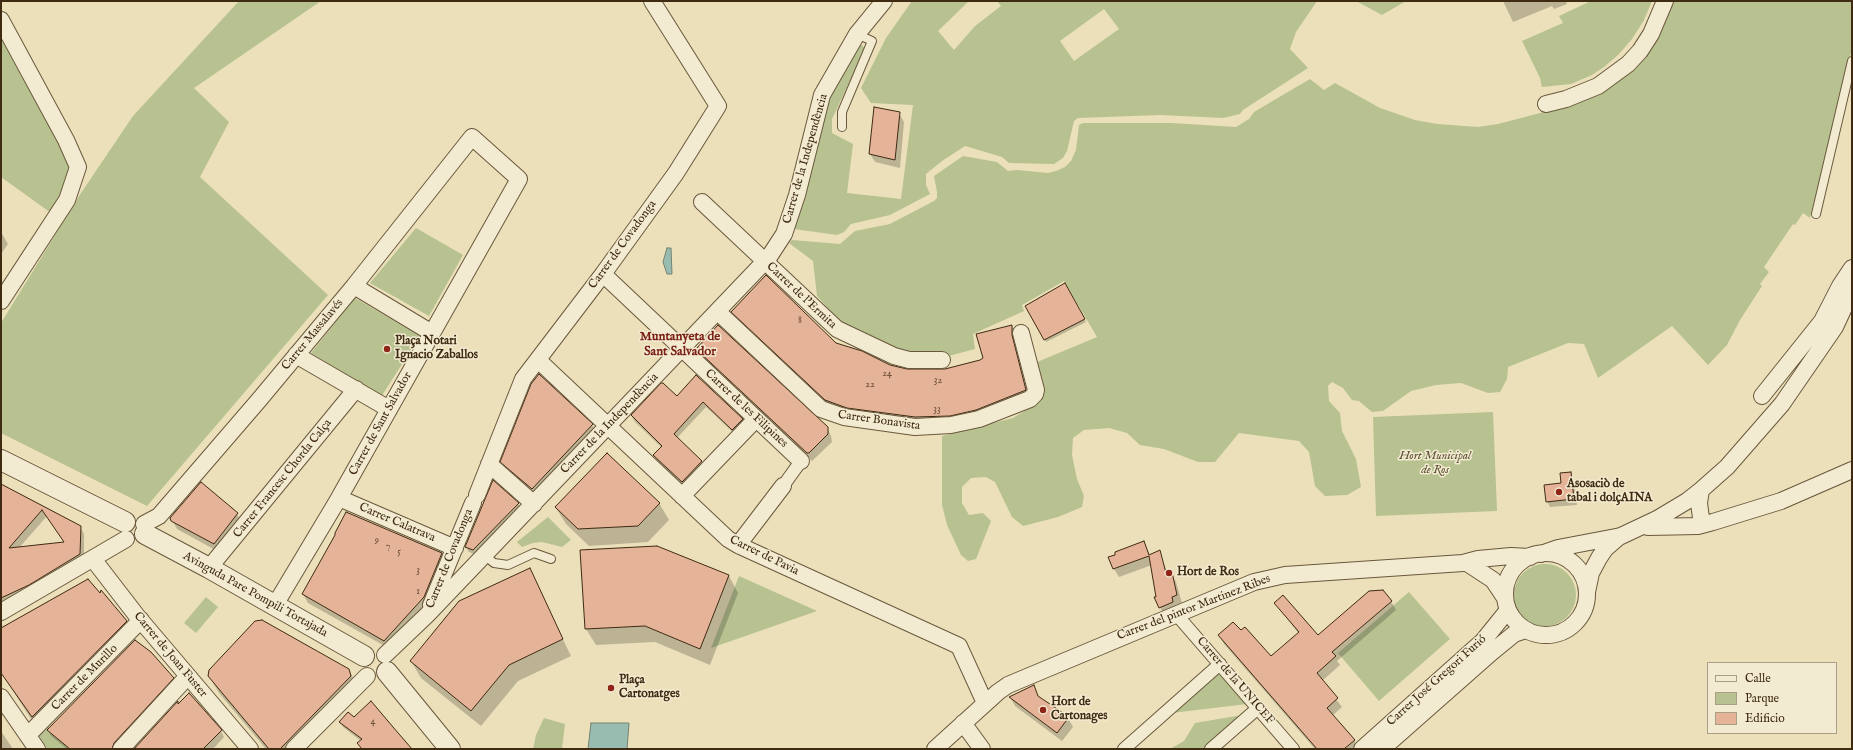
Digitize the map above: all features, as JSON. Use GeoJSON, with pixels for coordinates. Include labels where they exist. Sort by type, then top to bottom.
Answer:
{"type":"FeatureCollection","features":[{"type":"Feature","properties":{"kind":"street","name":"Carrer de Covadonga"},"geometry":{"type":"LineString","coordinates":[[427,615],[523,379],[603,274],[676,172],[718,106],[652,1]]}},
{"type":"Feature","properties":{"kind":"street","name":"Carrer de la Independència"},"geometry":{"type":"LineString","coordinates":[[386,664],[427,615],[769,257],[784,234],[797,195],[822,95],[857,34],[884,1]]}},
{"type":"Feature","properties":{"kind":"street"},"geometry":{"type":"LineString","coordinates":[[1546,104],[1566,99],[1598,86],[1628,64],[1651,34],[1665,1]]}},
{"type":"Feature","properties":{"kind":"street"},"geometry":{"type":"LineString","coordinates":[[1,20],[66,140],[78,167],[68,200],[1,301]]}},
{"type":"Feature","properties":{"kind":"street","name":"Carrer de Sant Salvador"},"geometry":{"type":"LineString","coordinates":[[275,605],[339,498],[518,179],[472,137]]}},
{"type":"Feature","properties":{"kind":"street","name":"Carrer Massalavés"},"geometry":{"type":"LineString","coordinates":[[1,612],[92,559],[159,516],[354,286],[472,137]]}},
{"type":"Feature","properties":{"kind":"street","name":"Carrer de l'Ermita"},"geometry":{"type":"LineString","coordinates":[[702,202],[764,262],[774,268],[837,329],[894,356],[909,360],[942,360]]}},
{"type":"Feature","properties":{"kind":"street"},"geometry":{"type":"LineString","coordinates":[[1762,396],[1822,321],[1840,286],[1852,268]]}},
{"type":"Feature","properties":{"kind":"street","name":"Carrer de les Filipines"},"geometry":{"type":"LineString","coordinates":[[603,274],[802,461]]}},
{"type":"Feature","properties":{"kind":"street"},"geometry":{"type":"LineString","coordinates":[[354,286],[432,333]]}},
{"type":"Feature","properties":{"kind":"street"},"geometry":{"type":"LineString","coordinates":[[1506,604],[1506,584],[1512,572],[1520,563],[1535,555],[1558,548],[1621,536],[1640,528],[1672,511],[1727,467],[1782,404],[1835,327],[1852,290]]}},
{"type":"Feature","properties":{"kind":"street","name":"Carrer Bonavista"},"geometry":{"type":"LineString","coordinates":[[718,312],[815,405],[833,415],[883,424],[915,427],[951,425],[979,419],[1026,402],[1035,394],[1036,390],[1027,361],[1021,333]]}},
{"type":"Feature","properties":{"kind":"street"},"geometry":{"type":"LineString","coordinates":[[296,355],[389,409]]}},
{"type":"Feature","properties":{"kind":"street","name":"Carrer de Pavia"},"geometry":{"type":"LineString","coordinates":[[538,360],[719,532],[738,545],[959,646],[985,703]]}},
{"type":"Feature","properties":{"kind":"street","name":"Carrer Francesc Chorda Calça"},"geometry":{"type":"LineString","coordinates":[[209,568],[356,389]]}},
{"type":"Feature","properties":{"kind":"street"},"geometry":{"type":"LineString","coordinates":[[682,496],[756,419]]}},
{"type":"Feature","properties":{"kind":"street","name":"Avinguda Pare Pompili Tortajada"},"geometry":{"type":"LineString","coordinates":[[1,460],[209,568],[364,656]]}},
{"type":"Feature","properties":{"kind":"street"},"geometry":{"type":"LineString","coordinates":[[738,545],[802,461]]}},
{"type":"Feature","properties":{"kind":"street"},"geometry":{"type":"LineString","coordinates":[[489,464],[534,504]]}},
{"type":"Feature","properties":{"kind":"street"},"geometry":{"type":"LineString","coordinates":[[1640,528],[1664,525],[1698,526],[1707,520],[1781,501],[1852,470]]}},
{"type":"Feature","properties":{"kind":"street"},"geometry":{"type":"LineString","coordinates":[[1700,490],[1699,503],[1707,520]]}},
{"type":"Feature","properties":{"kind":"street","name":"Carrer Calatrava"},"geometry":{"type":"LineString","coordinates":[[339,498],[455,548]]}},
{"type":"Feature","properties":{"kind":"street"},"geometry":{"type":"LineString","coordinates":[[1672,511],[1707,520]]}},
{"type":"Feature","properties":{"kind":"street"},"geometry":{"type":"LineString","coordinates":[[1467,563],[1493,580],[1515,622],[1526,630],[1540,635],[1554,635],[1567,629],[1578,620],[1584,608],[1592,573],[1599,558],[1605,549],[1621,536]]}},
{"type":"Feature","properties":{"kind":"street"},"geometry":{"type":"LineString","coordinates":[[1535,555],[1555,554],[1578,568],[1584,580],[1587,594]]}},
{"type":"Feature","properties":{"kind":"street","name":"Carrer del pintor Martinez Ribes"},"geometry":{"type":"LineString","coordinates":[[935,749],[998,692],[1018,680],[1176,614],[1270,577],[1467,563],[1478,560],[1535,555]]}},
{"type":"Feature","properties":{"kind":"street","name":"Carrer de Joan Fuster"},"geometry":{"type":"LineString","coordinates":[[92,559],[141,620],[250,749]]}},
{"type":"Feature","properties":{"kind":"street","name":"Carrer José Gregori Furió"},"geometry":{"type":"LineString","coordinates":[[1362,749],[1483,641],[1506,604]]}},
{"type":"Feature","properties":{"kind":"street","name":"Carrer de la UNICEF"},"geometry":{"type":"LineString","coordinates":[[1176,614],[1293,749]]}},
{"type":"Feature","properties":{"kind":"street","name":"Carrer de Murillo"},"geometry":{"type":"LineString","coordinates":[[28,735],[141,620]]}},
{"type":"Feature","properties":{"kind":"street","name":"Carrer José Gregori Furió"},"geometry":{"type":"LineString","coordinates":[[1382,749],[1492,652],[1514,634],[1526,630]]}},
{"type":"Feature","properties":{"kind":"street"},"geometry":{"type":"LineString","coordinates":[[367,676],[362,665],[364,656],[368,653],[377,651],[450,749]]}},
{"type":"Feature","properties":{"kind":"street"},"geometry":{"type":"LineString","coordinates":[[367,676],[380,678],[386,664]]}},
{"type":"Feature","properties":{"kind":"street"},"geometry":{"type":"LineString","coordinates":[[1124,749],[1220,664]]}},
{"type":"Feature","properties":{"kind":"street"},"geometry":{"type":"LineString","coordinates":[[122,749],[188,676]]}},
{"type":"Feature","properties":{"kind":"street"},"geometry":{"type":"LineString","coordinates":[[294,749],[367,676]]}},
{"type":"Feature","properties":{"kind":"street"},"geometry":{"type":"LineString","coordinates":[[1,697],[37,749]]}},
{"type":"Feature","properties":{"kind":"street"},"geometry":{"type":"LineString","coordinates":[[1211,749],[1258,708]]}},
{"type":"Feature","properties":{"kind":"street"},"geometry":{"type":"LineString","coordinates":[[963,723],[982,749]]}},
{"type":"Feature","properties":{"kind":"lane"},"geometry":{"type":"LineString","coordinates":[[842,127],[842,112],[872,41],[857,34]]}},
{"type":"Feature","properties":{"kind":"lane"},"geometry":{"type":"LineString","coordinates":[[1816,214],[1852,61]]}},
{"type":"Feature","properties":{"kind":"lane"},"geometry":{"type":"LineString","coordinates":[[484,555],[494,563],[508,565],[534,553],[551,559]]}},
{"type":"Feature","properties":{"kind":"green space"},"geometry":{"type":"Polygon","coordinates":[[[239,1],[321,1],[194,88],[229,122],[200,177],[328,295],[147,506],[1,433],[1,323],[79,196],[133,116],[239,1]]]}},
{"type":"Feature","properties":{"kind":"green space"},"geometry":{"type":"Polygon","coordinates":[[[912,1],[969,1],[938,31],[954,50],[975,26],[1001,6],[997,1],[1317,1],[1296,32],[1290,49],[1308,68],[1243,110],[1240,114],[1223,118],[1160,115],[1078,118],[1074,121],[1067,151],[1063,158],[1054,164],[1009,163],[1002,157],[965,146],[942,161],[926,174],[926,185],[930,194],[890,215],[851,224],[844,232],[837,235],[794,229],[830,94],[856,47],[862,45],[865,49],[832,119],[832,133],[853,144],[847,193],[901,199],[913,105],[871,103],[861,88],[886,38],[912,1]],[[1104,9],[1060,41],[1074,61],[1119,29],[1104,9]]]}},
{"type":"Feature","properties":{"kind":"green space"},"geometry":{"type":"Polygon","coordinates":[[[1356,1],[1406,1],[1382,15],[1356,1]]]}},
{"type":"Feature","properties":{"kind":"green space"},"geometry":{"type":"Polygon","coordinates":[[[1591,1],[1652,1],[1644,20],[1632,39],[1618,55],[1604,67],[1592,75],[1571,84],[1542,87],[1540,78],[1522,41],[1563,23],[1559,16],[1591,1]]]}},
{"type":"Feature","properties":{"kind":"green space"},"geometry":{"type":"Polygon","coordinates":[[[1671,1],[1852,1],[1852,48],[1810,218],[1803,213],[1795,225],[1793,224],[1764,267],[1769,272],[1760,284],[1762,286],[1740,320],[1727,345],[1708,365],[1672,326],[1598,378],[1584,344],[1568,343],[1508,367],[1507,379],[1500,392],[1488,393],[1461,383],[1436,385],[1411,391],[1383,411],[1372,412],[1359,401],[1352,400],[1343,388],[1332,382],[1328,386],[1329,401],[1340,413],[1342,431],[1356,459],[1361,487],[1347,495],[1325,496],[1315,486],[1309,452],[1299,441],[1239,433],[1215,462],[1198,462],[1164,449],[1140,445],[1127,433],[1109,428],[1084,430],[1073,438],[1072,455],[1077,479],[1084,496],[1082,507],[1058,517],[1023,526],[1012,517],[995,482],[986,477],[971,478],[962,487],[962,503],[969,515],[983,513],[991,521],[976,559],[968,561],[961,555],[947,525],[942,505],[942,436],[1013,418],[1042,400],[1030,365],[1097,337],[1064,281],[1022,305],[1024,311],[973,334],[975,349],[945,357],[909,357],[863,339],[838,320],[817,296],[813,261],[789,243],[792,240],[840,244],[855,231],[890,224],[934,201],[937,198],[937,192],[934,176],[963,156],[997,162],[1008,171],[1017,170],[1048,173],[1065,167],[1071,161],[1076,150],[1079,125],[1083,123],[1171,123],[1236,127],[1249,119],[1254,112],[1310,79],[1324,90],[1335,83],[1380,108],[1415,120],[1437,124],[1478,127],[1498,124],[1548,111],[1621,79],[1671,1]]]}},
{"type":"Feature","properties":{"kind":"green space"},"geometry":{"type":"Polygon","coordinates":[[[1,36],[63,146],[70,174],[51,213],[1,177],[1,36]]]}},
{"type":"Feature","properties":{"kind":"green space"},"geometry":{"type":"Polygon","coordinates":[[[416,228],[463,255],[429,316],[370,283],[416,228]]]}},
{"type":"Feature","properties":{"kind":"green space"},"geometry":{"type":"Polygon","coordinates":[[[355,298],[420,336],[381,397],[311,353],[355,298]]]}},
{"type":"Feature","properties":{"kind":"green space","name":"Hort Municipal de Ros"},"geometry":{"type":"Polygon","coordinates":[[[1493,412],[1497,511],[1376,516],[1373,417],[1493,412]]]}},
{"type":"Feature","properties":{"kind":"green space"},"geometry":{"type":"Polygon","coordinates":[[[548,517],[571,540],[562,547],[542,542],[533,543],[522,547],[517,542],[548,517]]]}},
{"type":"Feature","properties":{"kind":"green space"},"geometry":{"type":"Polygon","coordinates":[[[1545,564],[1557,566],[1567,573],[1574,583],[1576,595],[1574,607],[1567,617],[1557,624],[1545,626],[1533,624],[1523,617],[1516,607],[1514,595],[1516,583],[1523,573],[1533,566],[1545,564]]]}},
{"type":"Feature","properties":{"kind":"green space"},"geometry":{"type":"Polygon","coordinates":[[[739,576],[817,611],[711,648],[739,576]]]}},
{"type":"Feature","properties":{"kind":"green space"},"geometry":{"type":"Polygon","coordinates":[[[1409,592],[1450,639],[1379,701],[1338,653],[1409,592]]]}},
{"type":"Feature","properties":{"kind":"green space"},"geometry":{"type":"Polygon","coordinates":[[[206,597],[218,607],[196,633],[184,623],[206,597]]]}},
{"type":"Feature","properties":{"kind":"green space"},"geometry":{"type":"Polygon","coordinates":[[[1219,674],[1247,704],[1172,713],[1219,674]]]}},
{"type":"Feature","properties":{"kind":"green space"},"geometry":{"type":"Polygon","coordinates":[[[1242,715],[1204,749],[1170,749],[1184,741],[1195,723],[1242,715]]]}},
{"type":"Feature","properties":{"kind":"green space"},"geometry":{"type":"Polygon","coordinates":[[[544,718],[565,724],[562,749],[533,749],[536,735],[544,718]]]}},
{"type":"Feature","properties":{"kind":"green space"},"geometry":{"type":"Polygon","coordinates":[[[46,724],[50,729],[48,731],[68,749],[47,749],[39,736],[39,731],[46,724]]]}},
{"type":"Feature","properties":{"kind":"water"},"geometry":{"type":"Polygon","coordinates":[[[667,248],[671,248],[672,274],[667,274],[663,262],[667,248]]]}},
{"type":"Feature","properties":{"kind":"water"},"geometry":{"type":"Polygon","coordinates":[[[591,723],[629,723],[627,749],[588,749],[591,723]]]}},
{"type":"Feature","properties":{"kind":"building"},"geometry":{"type":"Polygon","coordinates":[[[874,107],[900,112],[895,160],[869,154],[874,107]]]}},
{"type":"Feature","properties":{"kind":"building"},"geometry":{"type":"Polygon","coordinates":[[[766,275],[836,343],[862,351],[890,365],[907,369],[945,369],[980,360],[983,358],[976,334],[1012,325],[1012,335],[1026,390],[976,410],[950,416],[915,417],[847,408],[825,400],[731,312],[766,275]]]}},
{"type":"Feature","properties":{"kind":"building"},"geometry":{"type":"Polygon","coordinates":[[[1065,283],[1085,319],[1044,340],[1025,306],[1065,283]]]}},
{"type":"Feature","properties":{"kind":"building"},"geometry":{"type":"Polygon","coordinates":[[[718,325],[828,427],[828,434],[809,453],[807,453],[696,349],[718,325]]]}},
{"type":"Feature","properties":{"kind":"building"},"geometry":{"type":"Polygon","coordinates":[[[539,374],[593,424],[532,489],[500,462],[531,384],[539,374]]]}},
{"type":"Feature","properties":{"kind":"building"},"geometry":{"type":"Polygon","coordinates":[[[696,375],[743,419],[732,430],[703,402],[674,434],[702,461],[682,482],[653,455],[662,446],[631,415],[661,383],[663,383],[677,396],[696,375]]]}},
{"type":"Feature","properties":{"kind":"building"},"geometry":{"type":"Polygon","coordinates":[[[607,453],[660,503],[638,526],[578,529],[555,507],[607,453]]]}},
{"type":"Feature","properties":{"kind":"building","name":"Asosaciò de tabal i dolçAINA"},"geometry":{"type":"Polygon","coordinates":[[[1571,472],[1574,499],[1546,502],[1544,485],[1561,483],[1560,473],[1571,472]]]}},
{"type":"Feature","properties":{"kind":"building"},"geometry":{"type":"Polygon","coordinates":[[[493,480],[519,503],[473,550],[465,547],[493,480]]]}},
{"type":"Feature","properties":{"kind":"building"},"geometry":{"type":"Polygon","coordinates":[[[201,482],[238,513],[214,544],[171,521],[170,518],[201,482]]]}},
{"type":"Feature","properties":{"kind":"building"},"geometry":{"type":"Polygon","coordinates":[[[1,484],[81,526],[80,554],[29,585],[1,598],[1,484]],[[42,510],[9,548],[64,542],[42,510]]]}},
{"type":"Feature","properties":{"kind":"building"},"geometry":{"type":"Polygon","coordinates":[[[346,512],[442,553],[424,597],[384,641],[302,594],[346,512]]]}},
{"type":"Feature","properties":{"kind":"building","name":"Hort de Ros"},"geometry":{"type":"Polygon","coordinates":[[[1144,541],[1149,555],[1160,550],[1166,573],[1172,572],[1177,595],[1172,597],[1173,602],[1159,608],[1154,597],[1156,597],[1149,556],[1113,569],[1108,557],[1115,555],[1115,552],[1144,541]]]}},
{"type":"Feature","properties":{"kind":"building"},"geometry":{"type":"Polygon","coordinates":[[[657,546],[729,575],[700,649],[645,626],[585,629],[580,550],[657,546]]]}},
{"type":"Feature","properties":{"kind":"building"},"geometry":{"type":"Polygon","coordinates":[[[530,568],[563,639],[509,665],[471,711],[410,661],[459,601],[530,568]]]}},
{"type":"Feature","properties":{"kind":"building"},"geometry":{"type":"Polygon","coordinates":[[[88,579],[100,593],[101,590],[127,621],[32,717],[1,673],[1,628],[88,579]]]}},
{"type":"Feature","properties":{"kind":"building"},"geometry":{"type":"Polygon","coordinates":[[[1383,590],[1392,601],[1332,652],[1336,656],[1317,673],[1338,698],[1327,708],[1355,740],[1344,749],[1317,749],[1218,635],[1233,622],[1241,630],[1245,627],[1271,656],[1299,632],[1274,603],[1283,595],[1318,635],[1369,591],[1383,590]]]}},
{"type":"Feature","properties":{"kind":"building"},"geometry":{"type":"Polygon","coordinates":[[[262,620],[349,669],[351,676],[280,749],[269,749],[208,676],[209,670],[255,621],[262,620]]]}},
{"type":"Feature","properties":{"kind":"building"},"geometry":{"type":"Polygon","coordinates":[[[135,640],[151,652],[174,678],[114,743],[112,749],[70,749],[47,730],[135,640]]]}},
{"type":"Feature","properties":{"kind":"building","name":"Hort de Cartonages"},"geometry":{"type":"Polygon","coordinates":[[[1034,685],[1038,696],[1069,717],[1057,733],[1009,697],[1034,685]]]}},
{"type":"Feature","properties":{"kind":"building"},"geometry":{"type":"Polygon","coordinates":[[[189,693],[222,730],[203,749],[134,749],[178,701],[178,704],[189,693]]]}},
{"type":"Feature","properties":{"kind":"building"},"geometry":{"type":"Polygon","coordinates":[[[371,701],[412,749],[362,749],[357,743],[362,739],[339,722],[348,712],[354,717],[371,701]]]}},
{"type":"Feature","properties":{"kind":"place","name":"Plaça Notari Ignacio Zaballos"},"geometry":{"type":"Point","coordinates":[387,349]}},
{"type":"Feature","properties":{"kind":"place","name":"Asosaciò de tabal i dolçAINA"},"geometry":{"type":"Point","coordinates":[1559,492]}},
{"type":"Feature","properties":{"kind":"place","name":"Hort de Ros"},"geometry":{"type":"Point","coordinates":[1169,573]}},
{"type":"Feature","properties":{"kind":"place","name":"Plaça Cartonatges"},"geometry":{"type":"Point","coordinates":[611,688]}},
{"type":"Feature","properties":{"kind":"place","name":"Hort de Cartonages"},"geometry":{"type":"Point","coordinates":[1043,710]}},
{"type":"Feature","properties":{"kind":"district","name":"Muntanyeta de Sant Salvador"},"geometry":{"type":"Point","coordinates":[680,344]}}]}
